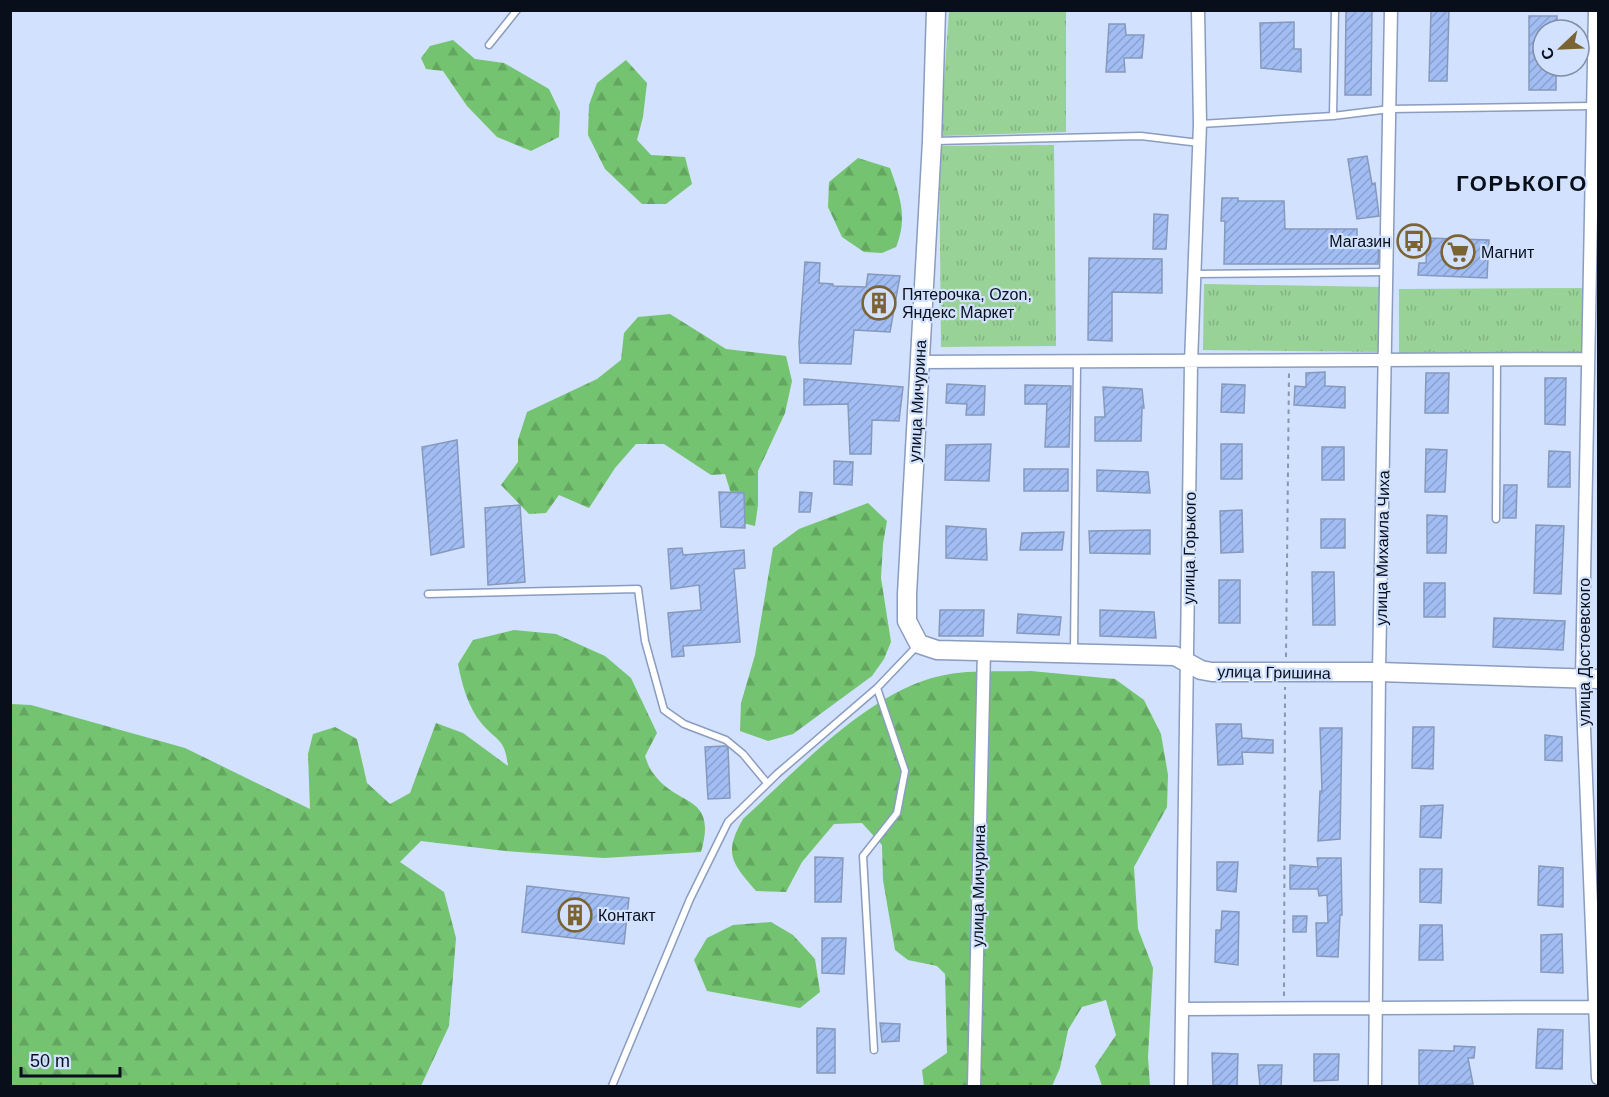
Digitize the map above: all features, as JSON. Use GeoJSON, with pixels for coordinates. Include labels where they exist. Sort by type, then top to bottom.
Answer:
{"type":"FeatureCollection","features":[{"type":"Feature","properties":{"kind":"street","name":"улица Мичурина"},"geometry":{"type":"LineString","coordinates":[[919,644],[907,621],[907,594],[932,141],[936,10]]}},
{"type":"Feature","properties":{"kind":"street","name":"улица Горького"},"geometry":{"type":"LineString","coordinates":[[1181,1086],[1191,363],[1200,124],[1198,10]]}},
{"type":"Feature","properties":{"kind":"street","name":"улица Михаила Чиха"},"geometry":{"type":"LineString","coordinates":[[1375,1086],[1379,672],[1387,359],[1391,10]]}},
{"type":"Feature","properties":{"kind":"street","name":"улица Достоевского"},"geometry":{"type":"LineString","coordinates":[[1594,10],[1595,136],[1588,359],[1595,1007],[1599,1078]]}},
{"type":"Feature","properties":{"kind":"street"},"geometry":{"type":"LineString","coordinates":[[919,362],[1191,363],[1387,359],[1588,359]]}},
{"type":"Feature","properties":{"kind":"street","name":"улица Гришина"},"geometry":{"type":"LineString","coordinates":[[919,644],[937,650],[1175,656],[1201,670],[1212,672],[1379,672],[1590,679]]}},
{"type":"Feature","properties":{"kind":"street","name":"улица Мичурина"},"geometry":{"type":"LineString","coordinates":[[974,1086],[984,650]]}},
{"type":"Feature","properties":{"kind":"street"},"geometry":{"type":"LineString","coordinates":[[1182,1009],[1595,1007]]}},
{"type":"Feature","properties":{"kind":"lane"},"geometry":{"type":"LineString","coordinates":[[489,45],[518,10]]}},
{"type":"Feature","properties":{"kind":"lane"},"geometry":{"type":"LineString","coordinates":[[1333,116],[1335,10]]}},
{"type":"Feature","properties":{"kind":"lane"},"geometry":{"type":"LineString","coordinates":[[1200,124],[1333,116],[1390,109],[1593,106]]}},
{"type":"Feature","properties":{"kind":"lane"},"geometry":{"type":"LineString","coordinates":[[932,141],[1141,136],[1199,143]]}},
{"type":"Feature","properties":{"kind":"lane"},"geometry":{"type":"LineString","coordinates":[[1194,274],[1388,272]]}},
{"type":"Feature","properties":{"kind":"lane"},"geometry":{"type":"LineString","coordinates":[[1496,519],[1497,359]]}},
{"type":"Feature","properties":{"kind":"lane"},"geometry":{"type":"LineString","coordinates":[[1074,652],[1077,363]]}},
{"type":"Feature","properties":{"kind":"lane"},"geometry":{"type":"LineString","coordinates":[[428,594],[638,589],[645,641],[664,710],[684,724],[726,740],[767,783]]}},
{"type":"Feature","properties":{"kind":"lane"},"geometry":{"type":"LineString","coordinates":[[612,1086],[690,899],[728,822],[767,783],[877,688],[919,644]]}},
{"type":"Feature","properties":{"kind":"lane"},"geometry":{"type":"LineString","coordinates":[[874,1050],[863,856],[897,813],[905,771],[877,688]]}},
{"type":"Feature","properties":{"kind":"path"},"geometry":{"type":"LineString","coordinates":[[1284,1008],[1289,361]]}},
{"type":"Feature","properties":{"kind":"green space"},"geometry":{"type":"Polygon","coordinates":[[[949,11],[1066,11],[1066,132],[940,136],[949,11]]]}},
{"type":"Feature","properties":{"kind":"green space"},"geometry":{"type":"Polygon","coordinates":[[[453,40],[475,59],[504,63],[549,89],[560,112],[559,137],[531,151],[497,137],[467,106],[443,71],[426,69],[421,58],[430,46],[453,40]]]}},
{"type":"Feature","properties":{"kind":"green space"},"geometry":{"type":"Polygon","coordinates":[[[626,60],[647,83],[643,117],[637,140],[651,155],[685,157],[692,184],[666,204],[642,204],[605,169],[588,135],[589,105],[597,83],[626,60]]]}},
{"type":"Feature","properties":{"kind":"green space"},"geometry":{"type":"Polygon","coordinates":[[[1054,145],[1056,346],[941,347],[939,146],[1054,145]]]}},
{"type":"Feature","properties":{"kind":"green space"},"geometry":{"type":"Polygon","coordinates":[[[858,158],[890,168],[899,198],[902,217],[900,236],[896,247],[882,253],[864,252],[842,237],[828,207],[829,182],[858,158]]]}},
{"type":"Feature","properties":{"kind":"green space"},"geometry":{"type":"Polygon","coordinates":[[[1204,284],[1382,287],[1381,352],[1203,350],[1204,284]]]}},
{"type":"Feature","properties":{"kind":"green space"},"geometry":{"type":"Polygon","coordinates":[[[1582,288],[1582,352],[1399,353],[1399,289],[1582,288]]]}},
{"type":"Feature","properties":{"kind":"green space"},"geometry":{"type":"Polygon","coordinates":[[[670,314],[726,349],[786,356],[792,381],[785,413],[758,471],[758,505],[755,526],[735,521],[733,500],[725,474],[711,475],[664,444],[636,444],[615,468],[589,508],[559,495],[546,513],[529,514],[501,485],[518,462],[518,440],[527,412],[597,379],[621,360],[624,333],[638,317],[670,314]]]}},
{"type":"Feature","properties":{"kind":"green space"},"geometry":{"type":"Polygon","coordinates":[[[868,503],[887,521],[881,578],[891,642],[884,659],[872,676],[793,734],[768,741],[740,731],[741,703],[755,655],[773,548],[799,529],[868,503]]]}},
{"type":"Feature","properties":{"kind":"green space"},"geometry":{"type":"Polygon","coordinates":[[[514,630],[556,634],[605,656],[631,678],[657,733],[645,756],[647,763],[663,784],[700,810],[705,833],[701,852],[604,858],[505,851],[421,841],[400,862],[444,892],[456,938],[449,1026],[421,1086],[11,1086],[11,704],[31,705],[185,748],[310,809],[308,754],[313,734],[335,727],[357,739],[367,783],[390,804],[410,793],[436,723],[463,733],[508,766],[503,746],[482,724],[469,703],[458,664],[473,640],[514,630]]]}},
{"type":"Feature","properties":{"kind":"green space"},"geometry":{"type":"Polygon","coordinates":[[[1031,671],[1115,679],[1144,700],[1161,734],[1168,775],[1167,807],[1134,867],[1138,929],[1153,968],[1148,1057],[1150,1086],[1102,1086],[1095,1066],[1116,1035],[1106,1000],[1082,1007],[1068,1030],[1060,1068],[1052,1086],[924,1086],[922,1070],[947,1053],[945,974],[937,966],[908,960],[895,950],[883,880],[882,845],[862,823],[834,824],[802,862],[786,892],[756,891],[741,873],[733,858],[733,841],[743,819],[810,756],[860,715],[886,698],[913,685],[940,676],[973,672],[1031,671]]]}},
{"type":"Feature","properties":{"kind":"green space"},"geometry":{"type":"Polygon","coordinates":[[[771,922],[793,935],[815,959],[820,992],[800,1008],[707,991],[694,960],[707,938],[733,925],[771,922]]]}},
{"type":"Feature","properties":{"kind":"building"},"geometry":{"type":"Polygon","coordinates":[[[1346,10],[1372,10],[1371,95],[1345,95],[1346,10]]]}},
{"type":"Feature","properties":{"kind":"building"},"geometry":{"type":"Polygon","coordinates":[[[1431,10],[1449,10],[1447,81],[1429,81],[1431,10]]]}},
{"type":"Feature","properties":{"kind":"building"},"geometry":{"type":"Polygon","coordinates":[[[1529,16],[1557,16],[1557,18],[1531,18],[1531,78],[1556,78],[1556,90],[1529,90],[1529,16]]]}},
{"type":"Feature","properties":{"kind":"building"},"geometry":{"type":"Polygon","coordinates":[[[1294,22],[1294,49],[1301,49],[1301,72],[1261,68],[1260,23],[1294,22]]]}},
{"type":"Feature","properties":{"kind":"building"},"geometry":{"type":"Polygon","coordinates":[[[1109,24],[1125,24],[1126,35],[1144,35],[1142,58],[1124,58],[1125,72],[1106,72],[1109,24]]]}},
{"type":"Feature","properties":{"kind":"building"},"geometry":{"type":"Polygon","coordinates":[[[1367,156],[1372,184],[1375,183],[1379,216],[1357,219],[1348,159],[1367,156]]]}},
{"type":"Feature","properties":{"kind":"building"},"geometry":{"type":"Polygon","coordinates":[[[1222,198],[1238,198],[1238,201],[1284,201],[1285,229],[1357,229],[1357,243],[1379,244],[1378,264],[1224,264],[1225,221],[1221,221],[1222,198]]]}},
{"type":"Feature","properties":{"kind":"building"},"geometry":{"type":"Polygon","coordinates":[[[1154,214],[1168,215],[1166,249],[1153,249],[1154,214]]]}},
{"type":"Feature","properties":{"kind":"building","name":"Магнит"},"geometry":{"type":"Polygon","coordinates":[[[1427,238],[1489,240],[1487,278],[1418,275],[1419,263],[1426,263],[1427,238]]]}},
{"type":"Feature","properties":{"kind":"building"},"geometry":{"type":"Polygon","coordinates":[[[1089,258],[1162,259],[1162,293],[1112,292],[1112,341],[1088,340],[1089,258]]]}},
{"type":"Feature","properties":{"kind":"building"},"geometry":{"type":"Polygon","coordinates":[[[805,262],[820,263],[819,283],[833,284],[833,286],[866,287],[868,274],[900,276],[890,332],[854,330],[851,364],[800,363],[799,342],[805,262]]]}},
{"type":"Feature","properties":{"kind":"building"},"geometry":{"type":"Polygon","coordinates":[[[1325,372],[1325,386],[1345,387],[1345,408],[1294,405],[1295,386],[1306,387],[1306,373],[1325,372]]]}},
{"type":"Feature","properties":{"kind":"building"},"geometry":{"type":"Polygon","coordinates":[[[1426,373],[1449,373],[1448,413],[1425,413],[1426,373]]]}},
{"type":"Feature","properties":{"kind":"building"},"geometry":{"type":"Polygon","coordinates":[[[1545,378],[1566,378],[1565,425],[1545,424],[1545,378]]]}},
{"type":"Feature","properties":{"kind":"building"},"geometry":{"type":"Polygon","coordinates":[[[804,379],[903,387],[899,421],[872,420],[871,454],[850,454],[848,404],[804,405],[804,379]]]}},
{"type":"Feature","properties":{"kind":"building"},"geometry":{"type":"Polygon","coordinates":[[[947,384],[985,386],[984,415],[966,415],[967,404],[946,403],[947,384]]]}},
{"type":"Feature","properties":{"kind":"building"},"geometry":{"type":"Polygon","coordinates":[[[1222,384],[1245,385],[1244,413],[1221,412],[1222,384]]]}},
{"type":"Feature","properties":{"kind":"building"},"geometry":{"type":"Polygon","coordinates":[[[1025,385],[1071,386],[1069,447],[1045,447],[1047,404],[1025,404],[1025,385]]]}},
{"type":"Feature","properties":{"kind":"building"},"geometry":{"type":"Polygon","coordinates":[[[1103,387],[1142,389],[1144,408],[1142,408],[1141,441],[1095,441],[1095,417],[1105,417],[1103,387]]]}},
{"type":"Feature","properties":{"kind":"building"},"geometry":{"type":"Polygon","coordinates":[[[457,440],[464,547],[431,555],[422,447],[457,440]]]}},
{"type":"Feature","properties":{"kind":"building"},"geometry":{"type":"Polygon","coordinates":[[[991,444],[989,481],[945,480],[946,445],[991,444]]]}},
{"type":"Feature","properties":{"kind":"building"},"geometry":{"type":"Polygon","coordinates":[[[1221,444],[1242,444],[1242,479],[1221,479],[1221,444]]]}},
{"type":"Feature","properties":{"kind":"building"},"geometry":{"type":"Polygon","coordinates":[[[1322,447],[1344,447],[1344,480],[1322,480],[1322,447]]]}},
{"type":"Feature","properties":{"kind":"building"},"geometry":{"type":"Polygon","coordinates":[[[1426,449],[1447,450],[1445,492],[1425,492],[1426,449]]]}},
{"type":"Feature","properties":{"kind":"building"},"geometry":{"type":"Polygon","coordinates":[[[1549,451],[1570,452],[1570,487],[1548,487],[1549,451]]]}},
{"type":"Feature","properties":{"kind":"building"},"geometry":{"type":"Polygon","coordinates":[[[834,461],[853,462],[852,485],[834,484],[834,461]]]}},
{"type":"Feature","properties":{"kind":"building"},"geometry":{"type":"Polygon","coordinates":[[[1024,469],[1068,469],[1068,491],[1024,491],[1024,469]]]}},
{"type":"Feature","properties":{"kind":"building"},"geometry":{"type":"Polygon","coordinates":[[[1097,470],[1148,472],[1150,493],[1097,491],[1097,470]]]}},
{"type":"Feature","properties":{"kind":"building"},"geometry":{"type":"Polygon","coordinates":[[[1504,485],[1517,485],[1516,518],[1503,518],[1504,485]]]}},
{"type":"Feature","properties":{"kind":"building"},"geometry":{"type":"Polygon","coordinates":[[[719,492],[744,493],[745,528],[721,527],[719,492]]]}},
{"type":"Feature","properties":{"kind":"building"},"geometry":{"type":"Polygon","coordinates":[[[800,492],[812,493],[810,512],[799,512],[800,492]]]}},
{"type":"Feature","properties":{"kind":"building"},"geometry":{"type":"Polygon","coordinates":[[[520,505],[525,582],[488,585],[485,508],[520,505]]]}},
{"type":"Feature","properties":{"kind":"building"},"geometry":{"type":"Polygon","coordinates":[[[1242,510],[1243,552],[1221,553],[1220,511],[1242,510]]]}},
{"type":"Feature","properties":{"kind":"building"},"geometry":{"type":"Polygon","coordinates":[[[1427,515],[1447,516],[1446,553],[1427,553],[1427,515]]]}},
{"type":"Feature","properties":{"kind":"building"},"geometry":{"type":"Polygon","coordinates":[[[1321,519],[1345,519],[1345,548],[1321,548],[1321,519]]]}},
{"type":"Feature","properties":{"kind":"building"},"geometry":{"type":"Polygon","coordinates":[[[1536,525],[1564,526],[1561,594],[1534,593],[1536,525]]]}},
{"type":"Feature","properties":{"kind":"building"},"geometry":{"type":"Polygon","coordinates":[[[946,526],[986,529],[987,560],[946,558],[946,526]]]}},
{"type":"Feature","properties":{"kind":"building"},"geometry":{"type":"Polygon","coordinates":[[[1150,530],[1150,554],[1090,553],[1089,531],[1150,530]]]}},
{"type":"Feature","properties":{"kind":"building"},"geometry":{"type":"Polygon","coordinates":[[[1064,532],[1062,550],[1020,550],[1022,533],[1064,532]]]}},
{"type":"Feature","properties":{"kind":"building"},"geometry":{"type":"Polygon","coordinates":[[[682,548],[683,555],[744,550],[745,568],[734,569],[740,642],[683,646],[684,656],[672,657],[668,613],[701,610],[699,585],[671,589],[668,549],[682,548]]]}},
{"type":"Feature","properties":{"kind":"building"},"geometry":{"type":"Polygon","coordinates":[[[1312,572],[1334,572],[1335,625],[1313,625],[1312,572]]]}},
{"type":"Feature","properties":{"kind":"building"},"geometry":{"type":"Polygon","coordinates":[[[1219,580],[1240,580],[1240,623],[1219,623],[1219,580]]]}},
{"type":"Feature","properties":{"kind":"building"},"geometry":{"type":"Polygon","coordinates":[[[1424,583],[1445,583],[1445,617],[1424,617],[1424,583]]]}},
{"type":"Feature","properties":{"kind":"building"},"geometry":{"type":"Polygon","coordinates":[[[940,610],[984,610],[983,636],[939,636],[940,610]]]}},
{"type":"Feature","properties":{"kind":"building"},"geometry":{"type":"Polygon","coordinates":[[[1100,610],[1154,612],[1156,638],[1100,636],[1100,610]]]}},
{"type":"Feature","properties":{"kind":"building"},"geometry":{"type":"Polygon","coordinates":[[[1018,614],[1061,617],[1059,635],[1017,633],[1018,614]]]}},
{"type":"Feature","properties":{"kind":"building"},"geometry":{"type":"Polygon","coordinates":[[[1494,618],[1565,621],[1563,650],[1493,647],[1494,618]]]}},
{"type":"Feature","properties":{"kind":"building"},"geometry":{"type":"Polygon","coordinates":[[[1216,724],[1241,724],[1242,738],[1273,740],[1273,753],[1242,752],[1243,764],[1218,765],[1216,724]]]}},
{"type":"Feature","properties":{"kind":"building"},"geometry":{"type":"Polygon","coordinates":[[[1413,727],[1434,727],[1433,769],[1412,768],[1413,727]]]}},
{"type":"Feature","properties":{"kind":"building"},"geometry":{"type":"Polygon","coordinates":[[[1320,728],[1342,728],[1340,839],[1318,841],[1320,791],[1322,791],[1320,728]]]}},
{"type":"Feature","properties":{"kind":"building"},"geometry":{"type":"Polygon","coordinates":[[[1545,735],[1562,737],[1562,761],[1545,760],[1545,735]]]}},
{"type":"Feature","properties":{"kind":"building"},"geometry":{"type":"Polygon","coordinates":[[[725,746],[728,748],[730,798],[708,799],[705,747],[725,746]]]}},
{"type":"Feature","properties":{"kind":"building"},"geometry":{"type":"Polygon","coordinates":[[[1443,805],[1441,838],[1420,837],[1421,806],[1443,805]]]}},
{"type":"Feature","properties":{"kind":"building"},"geometry":{"type":"Polygon","coordinates":[[[815,857],[843,858],[841,902],[815,902],[815,857]]]}},
{"type":"Feature","properties":{"kind":"building"},"geometry":{"type":"Polygon","coordinates":[[[1317,858],[1341,858],[1342,915],[1340,915],[1338,957],[1317,956],[1316,923],[1328,923],[1327,895],[1319,896],[1318,889],[1290,889],[1290,865],[1318,867],[1317,858]]]}},
{"type":"Feature","properties":{"kind":"building"},"geometry":{"type":"Polygon","coordinates":[[[1217,862],[1238,862],[1236,892],[1217,890],[1217,862]]]}},
{"type":"Feature","properties":{"kind":"building"},"geometry":{"type":"Polygon","coordinates":[[[1539,866],[1563,868],[1563,907],[1538,905],[1539,866]]]}},
{"type":"Feature","properties":{"kind":"building"},"geometry":{"type":"Polygon","coordinates":[[[1420,869],[1442,869],[1441,903],[1420,902],[1420,869]]]}},
{"type":"Feature","properties":{"kind":"building","name":"Контакт"},"geometry":{"type":"Polygon","coordinates":[[[527,886],[629,898],[624,944],[522,932],[527,886]]]}},
{"type":"Feature","properties":{"kind":"building"},"geometry":{"type":"Polygon","coordinates":[[[1222,911],[1239,912],[1238,965],[1215,962],[1216,930],[1221,930],[1222,911]]]}},
{"type":"Feature","properties":{"kind":"building"},"geometry":{"type":"Polygon","coordinates":[[[1293,916],[1307,916],[1306,932],[1293,932],[1293,916]]]}},
{"type":"Feature","properties":{"kind":"building"},"geometry":{"type":"Polygon","coordinates":[[[1420,925],[1442,925],[1443,960],[1419,960],[1420,925]]]}},
{"type":"Feature","properties":{"kind":"building"},"geometry":{"type":"Polygon","coordinates":[[[1562,934],[1563,973],[1541,972],[1541,935],[1562,934]]]}},
{"type":"Feature","properties":{"kind":"building"},"geometry":{"type":"Polygon","coordinates":[[[822,938],[846,938],[844,974],[822,973],[822,938]]]}},
{"type":"Feature","properties":{"kind":"building"},"geometry":{"type":"Polygon","coordinates":[[[880,1023],[900,1024],[899,1041],[882,1042],[880,1023]]]}},
{"type":"Feature","properties":{"kind":"building"},"geometry":{"type":"Polygon","coordinates":[[[817,1028],[835,1029],[835,1073],[817,1073],[817,1028]]]}},
{"type":"Feature","properties":{"kind":"building"},"geometry":{"type":"Polygon","coordinates":[[[1538,1029],[1563,1030],[1562,1069],[1536,1068],[1538,1029]]]}},
{"type":"Feature","properties":{"kind":"building"},"geometry":{"type":"Polygon","coordinates":[[[1454,1046],[1475,1047],[1474,1058],[1468,1058],[1473,1084],[1419,1086],[1419,1050],[1454,1051],[1454,1046]]]}},
{"type":"Feature","properties":{"kind":"building"},"geometry":{"type":"Polygon","coordinates":[[[1212,1053],[1238,1054],[1237,1086],[1213,1085],[1212,1053]]]}},
{"type":"Feature","properties":{"kind":"building"},"geometry":{"type":"Polygon","coordinates":[[[1314,1054],[1339,1054],[1338,1080],[1314,1081],[1314,1054]]]}},
{"type":"Feature","properties":{"kind":"building"},"geometry":{"type":"Polygon","coordinates":[[[1258,1065],[1282,1065],[1281,1086],[1260,1086],[1258,1065]]]}},
{"type":"Feature","properties":{"kind":"place","name":"Магазин"},"geometry":{"type":"Point","coordinates":[1414,241]}},
{"type":"Feature","properties":{"kind":"place","name":"Магнит"},"geometry":{"type":"Point","coordinates":[1458,252]}},
{"type":"Feature","properties":{"kind":"place","name":"Пятерочка, Ozon, Яндекс Маркет"},"geometry":{"type":"Point","coordinates":[879,303]}},
{"type":"Feature","properties":{"kind":"place","name":"Контакт"},"geometry":{"type":"Point","coordinates":[575,915]}},
{"type":"Feature","properties":{"kind":"district","name":"ГОРЬКОГО"},"geometry":{"type":"Point","coordinates":[1522,183]}}]}
